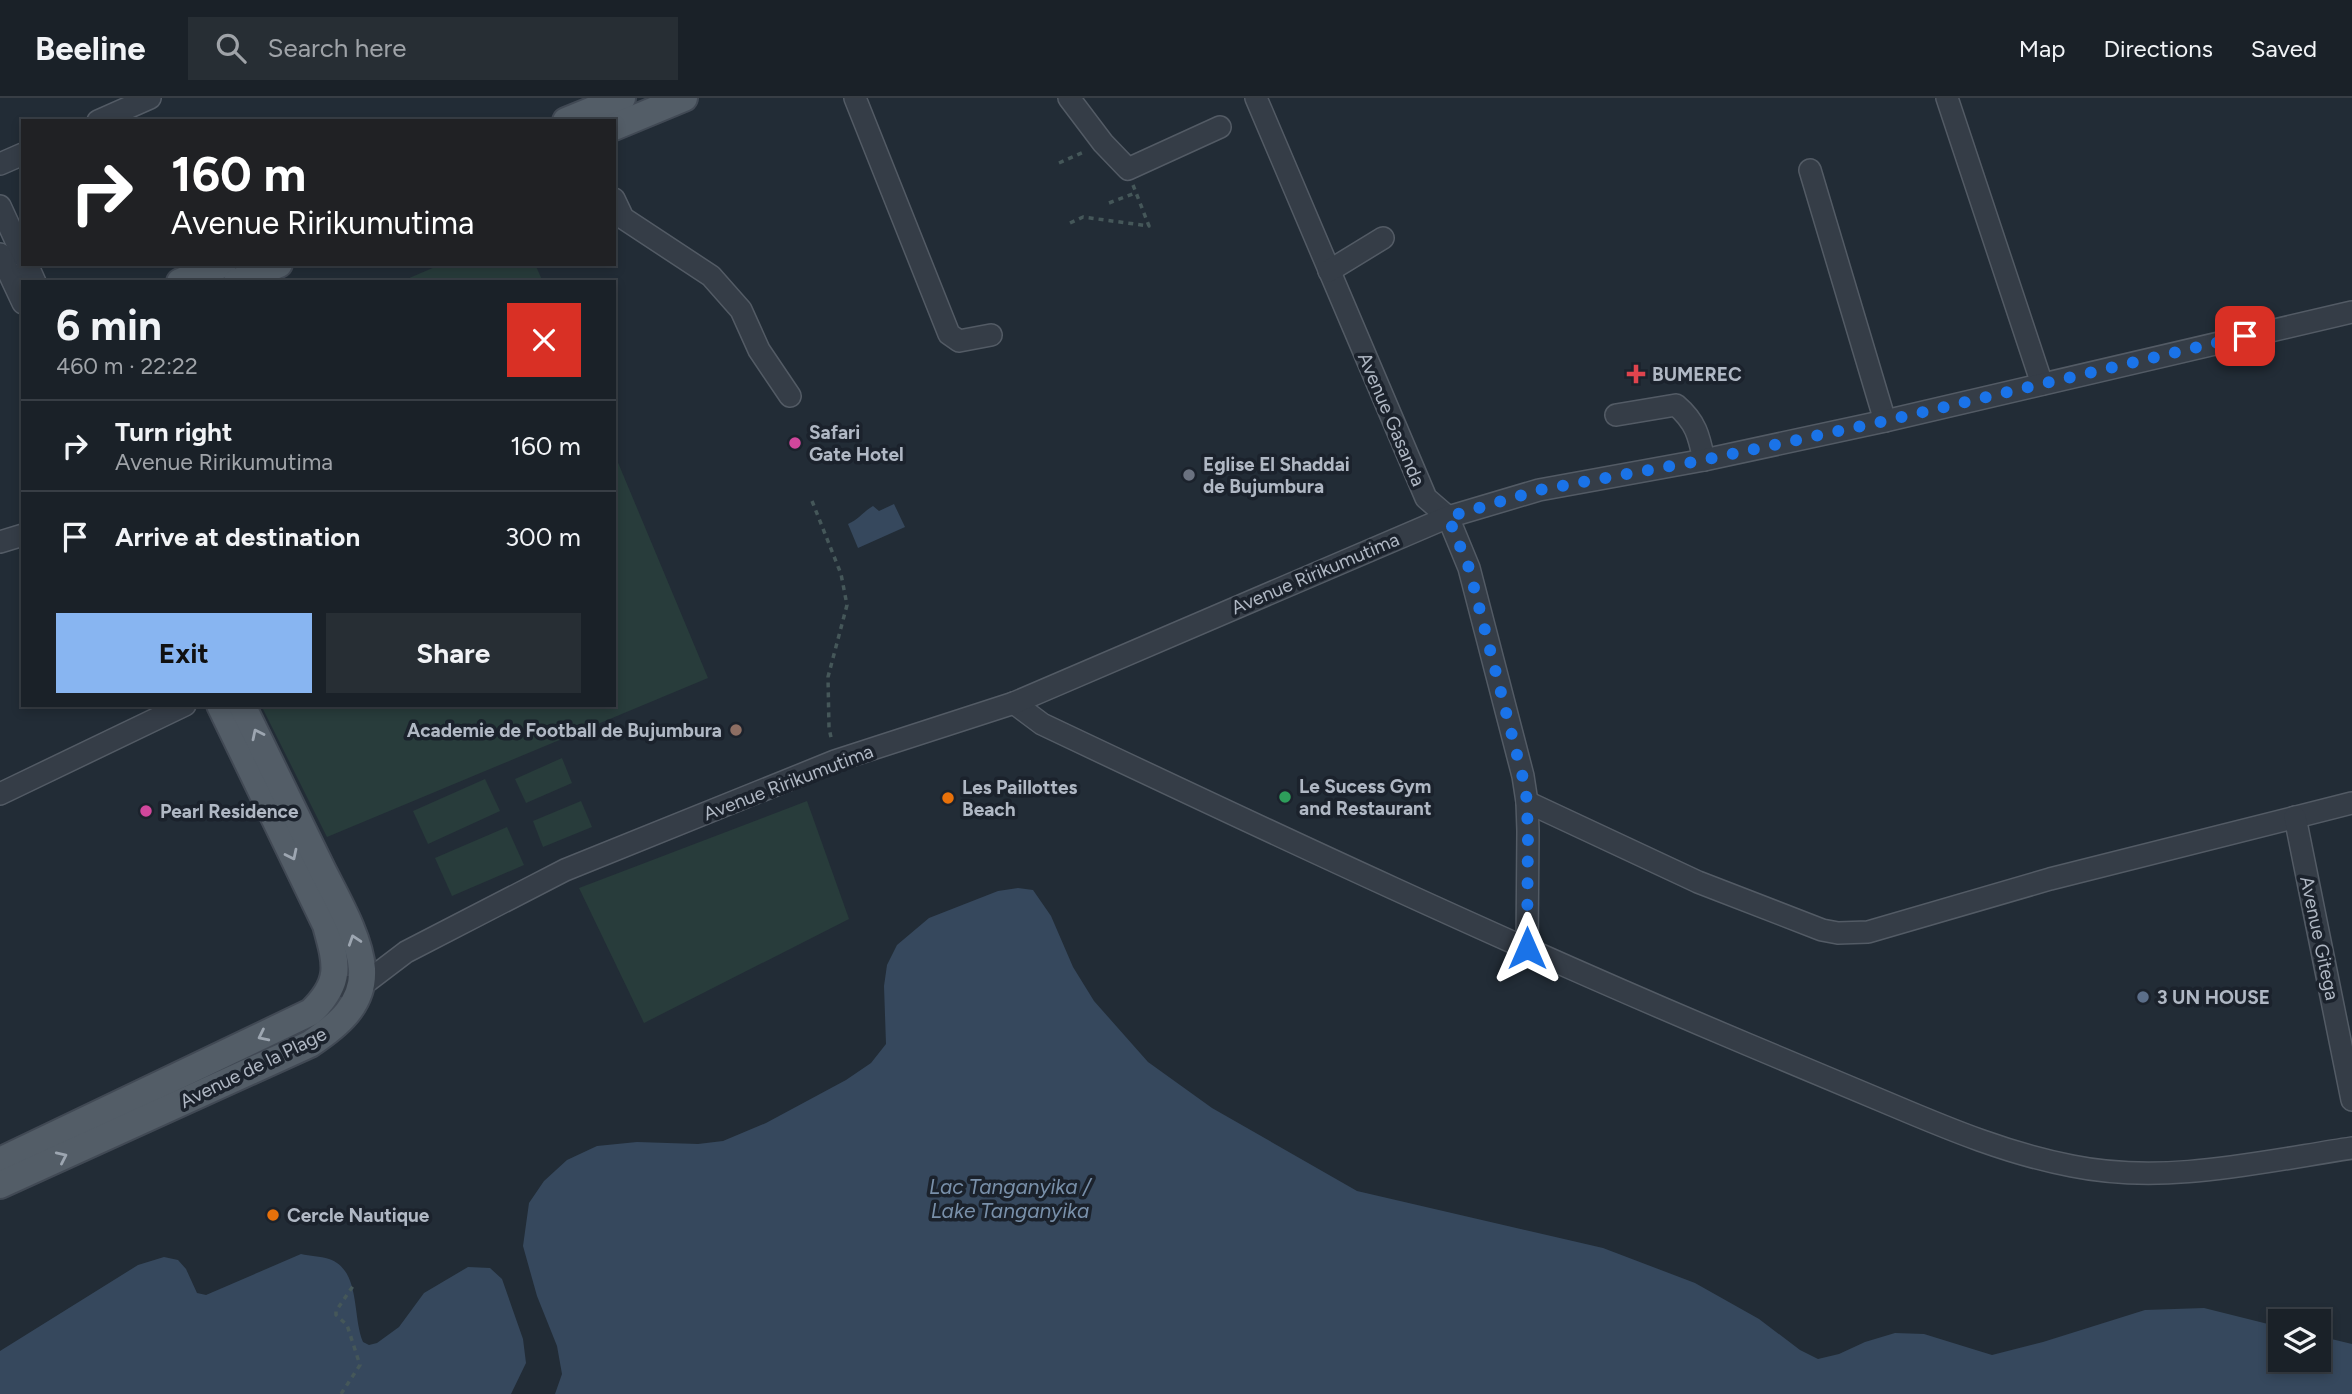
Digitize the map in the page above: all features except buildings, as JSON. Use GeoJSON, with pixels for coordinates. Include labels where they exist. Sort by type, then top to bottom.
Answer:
{"type":"FeatureCollection","features":[{"type":"Feature","properties":{"kind":"main road"},"geometry":{"type":"LineString","coordinates":[[576,119],[622,98]]}},
{"type":"Feature","properties":{"kind":"main road"},"geometry":{"type":"LineString","coordinates":[[616,126],[684,98]]}},
{"type":"Feature","properties":{"kind":"main road"},"geometry":{"type":"LineString","coordinates":[[241,280],[274,266]]}},
{"type":"Feature","properties":{"kind":"main road"},"geometry":{"type":"LineString","coordinates":[[220,707],[326,925],[335,969],[332,986]]}},
{"type":"Feature","properties":{"kind":"main road"},"geometry":{"type":"LineString","coordinates":[[243,707],[349,924],[362,968],[360,987]]}},
{"type":"Feature","properties":{"kind":"main road","name":"Avenue de la Plage"},"geometry":{"type":"LineString","coordinates":[[0,1161],[311,1012],[332,986]]}},
{"type":"Feature","properties":{"kind":"main road","name":"Avenue de la Plage"},"geometry":{"type":"LineString","coordinates":[[0,1185],[310,1044],[344,1018],[353,1006],[360,987]]}},
{"type":"Feature","properties":{"kind":"street"},"geometry":{"type":"LineString","coordinates":[[103,119],[150,98]]}},
{"type":"Feature","properties":{"kind":"street"},"geometry":{"type":"LineString","coordinates":[[855,98],[950,334],[959,341],[991,335]]}},
{"type":"Feature","properties":{"kind":"street"},"geometry":{"type":"LineString","coordinates":[[1069,98],[1102,143],[1128,169],[1220,127]]}},
{"type":"Feature","properties":{"kind":"street","name":"Avenue Gasanda"},"geometry":{"type":"LineString","coordinates":[[1256,98],[1426,498],[1448,517],[1469,568],[1523,776],[1527,802],[1527,948]]}},
{"type":"Feature","properties":{"kind":"street"},"geometry":{"type":"LineString","coordinates":[[1947,98],[2042,384]]}},
{"type":"Feature","properties":{"kind":"street"},"geometry":{"type":"LineString","coordinates":[[0,164],[21,155]]}},
{"type":"Feature","properties":{"kind":"street"},"geometry":{"type":"LineString","coordinates":[[1810,170],[1885,421]]}},
{"type":"Feature","properties":{"kind":"street"},"geometry":{"type":"LineString","coordinates":[[616,203],[623,218],[711,276],[741,310],[759,350],[790,396]]}},
{"type":"Feature","properties":{"kind":"street"},"geometry":{"type":"LineString","coordinates":[[0,206],[21,296]]}},
{"type":"Feature","properties":{"kind":"street"},"geometry":{"type":"LineString","coordinates":[[1329,271],[1383,238]]}},
{"type":"Feature","properties":{"kind":"street"},"geometry":{"type":"LineString","coordinates":[[11,262],[33,280]]}},
{"type":"Feature","properties":{"kind":"street","name":"Avenue Ririkumutima"},"geometry":{"type":"LineString","coordinates":[[360,987],[406,952],[545,879],[835,761],[1014,704],[1448,517],[1539,490],[1704,460],[1885,421],[2352,312]]}},
{"type":"Feature","properties":{"kind":"street"},"geometry":{"type":"LineString","coordinates":[[1616,415],[1676,405],[1690,417],[1704,460]]}},
{"type":"Feature","properties":{"kind":"street"},"geometry":{"type":"LineString","coordinates":[[0,542],[21,536]]}},
{"type":"Feature","properties":{"kind":"street"},"geometry":{"type":"LineString","coordinates":[[1014,704],[1042,724],[1237,817],[1670,1012],[1975,1140],[2073,1167],[2155,1174],[2185,1173],[2352,1148]]}},
{"type":"Feature","properties":{"kind":"street"},"geometry":{"type":"LineString","coordinates":[[0,794],[181,707]]}},
{"type":"Feature","properties":{"kind":"street"},"geometry":{"type":"LineString","coordinates":[[1527,802],[1698,882],[1822,930],[1838,933],[1868,932],[2050,879],[2352,803]]}},
{"type":"Feature","properties":{"kind":"street","name":"Avenue Gitega"},"geometry":{"type":"LineString","coordinates":[[2295,817],[2352,1100]]}},
{"type":"Feature","properties":{"kind":"street"},"geometry":{"type":"LineString","coordinates":[[332,986],[360,987]]}},
{"type":"Feature","properties":{"kind":"path"},"geometry":{"type":"LineString","coordinates":[[1059,163],[1102,143]]}},
{"type":"Feature","properties":{"kind":"path"},"geometry":{"type":"LineString","coordinates":[[1070,223],[1083,217],[1149,226],[1128,169]]}},
{"type":"Feature","properties":{"kind":"path"},"geometry":{"type":"LineString","coordinates":[[1108,203],[1135,192]]}},
{"type":"Feature","properties":{"kind":"path"},"geometry":{"type":"LineString","coordinates":[[811,501],[841,574],[847,606],[828,677],[829,728],[835,761]]}},
{"type":"Feature","properties":{"kind":"path"},"geometry":{"type":"LineString","coordinates":[[341,1394],[360,1365],[347,1325],[336,1315],[353,1286]]}},
{"type":"Feature","properties":{"kind":"green space"},"geometry":{"type":"Polygon","coordinates":[[[437,266],[536,266],[542,280],[405,280],[437,266]]]}},
{"type":"Feature","properties":{"kind":"green space"},"geometry":{"type":"Polygon","coordinates":[[[616,458],[708,678],[327,837],[262,707],[616,707],[616,458]]]}},
{"type":"Feature","properties":{"kind":"green space"},"geometry":{"type":"Polygon","coordinates":[[[562,758],[572,783],[526,803],[515,779],[562,758]]]}},
{"type":"Feature","properties":{"kind":"green space"},"geometry":{"type":"Polygon","coordinates":[[[485,779],[500,811],[428,844],[413,811],[485,779]]]}},
{"type":"Feature","properties":{"kind":"green space"},"geometry":{"type":"Polygon","coordinates":[[[581,801],[592,827],[543,847],[533,821],[581,801]]]}},
{"type":"Feature","properties":{"kind":"green space"},"geometry":{"type":"Polygon","coordinates":[[[807,801],[849,919],[644,1023],[579,888],[807,801]]]}},
{"type":"Feature","properties":{"kind":"green space"},"geometry":{"type":"Polygon","coordinates":[[[507,827],[524,865],[452,896],[435,858],[507,827]]]}},
{"type":"Feature","properties":{"kind":"water"},"geometry":{"type":"Polygon","coordinates":[[[894,504],[905,527],[858,548],[848,524],[873,506],[879,511],[894,504]]]}},
{"type":"Feature","properties":{"kind":"water","name":"Lac Tanganyika / Lake Tanganyika"},"geometry":{"type":"Polygon","coordinates":[[[1018,888],[1033,890],[1051,916],[1073,967],[1094,1001],[1148,1062],[1212,1108],[1357,1191],[1603,1248],[1695,1283],[1759,1319],[1800,1350],[1818,1359],[1895,1333],[1924,1334],[1992,1355],[2145,1310],[2204,1308],[2268,1324],[2268,1372],[2331,1372],[2331,1339],[2352,1344],[2352,1394],[555,1394],[562,1374],[557,1346],[537,1296],[523,1246],[529,1203],[544,1181],[567,1160],[597,1146],[637,1142],[698,1144],[723,1141],[766,1123],[846,1080],[871,1063],[886,1044],[884,986],[887,965],[897,945],[929,918],[998,891],[1018,888]]]}},
{"type":"Feature","properties":{"kind":"water"},"geometry":{"type":"Polygon","coordinates":[[[301,1254],[329,1259],[346,1273],[354,1295],[363,1342],[369,1345],[377,1343],[399,1327],[424,1293],[468,1267],[490,1268],[502,1279],[523,1339],[526,1363],[511,1394],[0,1394],[0,1351],[138,1265],[164,1257],[178,1260],[186,1269],[197,1293],[206,1295],[301,1254]]]}},
{"type":"Feature","properties":{"kind":"place","name":"BUMEREC"},"geometry":{"type":"Point","coordinates":[1636,374]}},
{"type":"Feature","properties":{"kind":"place","name":"Safari Gate Hotel"},"geometry":{"type":"Point","coordinates":[795,443]}},
{"type":"Feature","properties":{"kind":"place","name":"Eglise El Shaddai de Bujumbura"},"geometry":{"type":"Point","coordinates":[1189,475]}},
{"type":"Feature","properties":{"kind":"place","name":"Academie de Football de Bujumbura"},"geometry":{"type":"Point","coordinates":[736,730]}},
{"type":"Feature","properties":{"kind":"place","name":"Le Sucess Gym and Restaurant"},"geometry":{"type":"Point","coordinates":[1285,797]}},
{"type":"Feature","properties":{"kind":"place","name":"Les Paillottes Beach"},"geometry":{"type":"Point","coordinates":[948,798]}},
{"type":"Feature","properties":{"kind":"place","name":"Pearl Residence"},"geometry":{"type":"Point","coordinates":[146,811]}},
{"type":"Feature","properties":{"kind":"place","name":"3 UN HOUSE"},"geometry":{"type":"Point","coordinates":[2143,997]}},
{"type":"Feature","properties":{"kind":"place","name":"Cercle Nautique"},"geometry":{"type":"Point","coordinates":[273,1215]}},
{"type":"Feature","properties":{"kind":"route"},"geometry":{"type":"LineString","coordinates":[[1527,948],[1526,790],[1469,568],[1448,517],[1539,490],[1704,460],[1885,421],[2245,336]]}}]}
